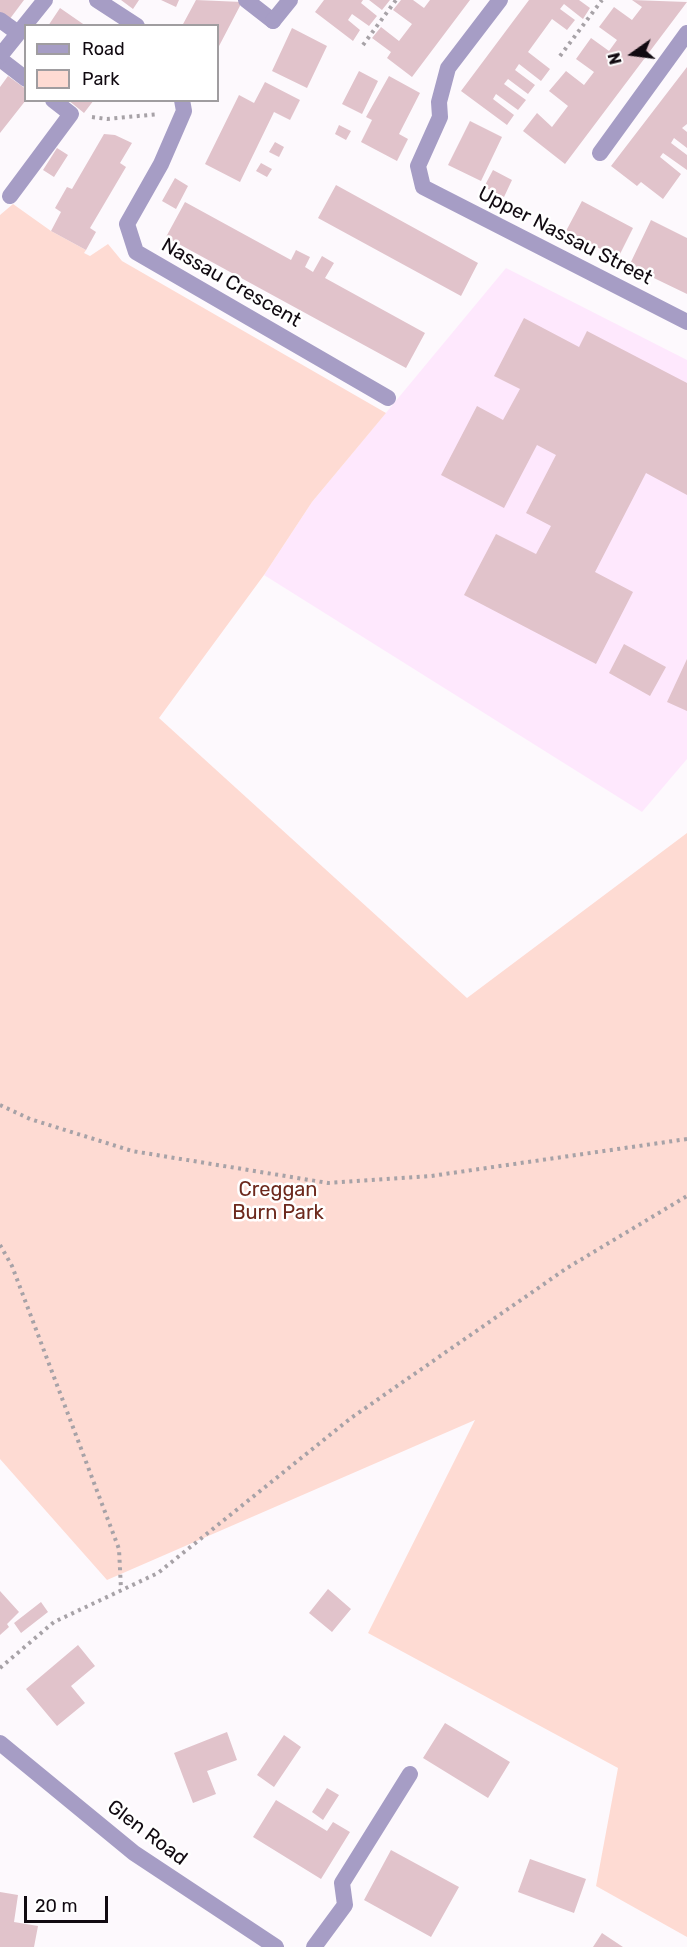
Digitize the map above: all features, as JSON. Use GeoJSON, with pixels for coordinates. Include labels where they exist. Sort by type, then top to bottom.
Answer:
{"type":"FeatureCollection","features":[{"type":"Feature","properties":{"kind":"street"},"geometry":{"type":"LineString","coordinates":[[25,24],[45,0]]}},
{"type":"Feature","properties":{"kind":"street"},"geometry":{"type":"LineString","coordinates":[[96,0],[134,24]]}},
{"type":"Feature","properties":{"kind":"street"},"geometry":{"type":"LineString","coordinates":[[246,0],[273,21],[290,0]]}},
{"type":"Feature","properties":{"kind":"street","name":"Upper Nassau Street"},"geometry":{"type":"LineString","coordinates":[[500,0],[448,68],[438,102],[440,117],[418,166],[423,187],[687,322]]}},
{"type":"Feature","properties":{"kind":"street"},"geometry":{"type":"LineString","coordinates":[[0,20],[18,33]]}},
{"type":"Feature","properties":{"kind":"street"},"geometry":{"type":"LineString","coordinates":[[24,26],[0,57],[24,77]]}},
{"type":"Feature","properties":{"kind":"street"},"geometry":{"type":"LineString","coordinates":[[600,153],[687,33]]}},
{"type":"Feature","properties":{"kind":"street"},"geometry":{"type":"LineString","coordinates":[[10,196],[71,114],[56,102]]}},
{"type":"Feature","properties":{"kind":"street","name":"Nassau Crescent"},"geometry":{"type":"LineString","coordinates":[[183,106],[160,164],[127,224],[136,252],[388,398]]}},
{"type":"Feature","properties":{"kind":"street","name":"Glen Road"},"geometry":{"type":"LineString","coordinates":[[0,1743],[134,1853],[276,1947]]}},
{"type":"Feature","properties":{"kind":"street"},"geometry":{"type":"LineString","coordinates":[[314,1947],[345,1905],[342,1883],[410,1774]]}},
{"type":"Feature","properties":{"kind":"path"},"geometry":{"type":"LineString","coordinates":[[363,45],[396,0]]}},
{"type":"Feature","properties":{"kind":"path"},"geometry":{"type":"LineString","coordinates":[[560,56],[602,0]]}},
{"type":"Feature","properties":{"kind":"path"},"geometry":{"type":"LineString","coordinates":[[71,114],[107,119],[183,106]]}},
{"type":"Feature","properties":{"kind":"path"},"geometry":{"type":"LineString","coordinates":[[0,1105],[30,1119],[132,1151],[328,1183],[431,1176],[687,1139]]}},
{"type":"Feature","properties":{"kind":"path"},"geometry":{"type":"LineString","coordinates":[[0,1668],[54,1622],[158,1573],[351,1418],[567,1268],[687,1196]]}},
{"type":"Feature","properties":{"kind":"path"},"geometry":{"type":"LineString","coordinates":[[0,1245],[16,1277],[119,1549],[121,1589]]}},
{"type":"Feature","properties":{"kind":"shaded area"},"geometry":{"type":"Polygon","coordinates":[[[506,268],[687,360],[687,759],[642,812],[264,575],[312,502],[506,268]]]}},
{"type":"Feature","properties":{"kind":"green space","name":"Creggan Burn Park"},"geometry":{"type":"Polygon","coordinates":[[[13,204],[51,231],[86,250],[84,253],[90,256],[108,244],[122,261],[386,413],[312,502],[264,575],[159,718],[467,998],[687,833],[687,1937],[596,1886],[618,1768],[368,1633],[475,1420],[107,1580],[0,1459],[0,215],[13,204]]]}},
{"type":"Feature","properties":{"kind":"building"},"geometry":{"type":"Polygon","coordinates":[[[0,0],[24,0],[9,20],[0,13],[0,0]]]}},
{"type":"Feature","properties":{"kind":"building"},"geometry":{"type":"Polygon","coordinates":[[[121,0],[139,0],[133,9],[121,0]]]}},
{"type":"Feature","properties":{"kind":"building"},"geometry":{"type":"Polygon","coordinates":[[[161,0],[179,0],[176,7],[161,0]]]}},
{"type":"Feature","properties":{"kind":"building"},"geometry":{"type":"Polygon","coordinates":[[[196,0],[242,2],[219,46],[219,24],[183,24],[196,0]]]}},
{"type":"Feature","properties":{"kind":"building"},"geometry":{"type":"Polygon","coordinates":[[[324,0],[363,0],[361,3],[377,16],[369,26],[352,14],[348,20],[360,30],[353,41],[315,12],[324,0]]]}},
{"type":"Feature","properties":{"kind":"building"},"geometry":{"type":"Polygon","coordinates":[[[369,0],[390,0],[382,10],[369,0]]]}},
{"type":"Feature","properties":{"kind":"building"},"geometry":{"type":"Polygon","coordinates":[[[401,0],[413,0],[424,8],[430,0],[470,0],[412,77],[387,58],[391,52],[372,38],[381,27],[399,41],[412,24],[393,10],[401,0]]]}},
{"type":"Feature","properties":{"kind":"building"},"geometry":{"type":"Polygon","coordinates":[[[529,0],[579,0],[590,8],[583,19],[564,4],[560,9],[575,20],[567,30],[552,19],[528,52],[550,69],[541,81],[519,64],[515,70],[535,85],[528,94],[508,79],[504,84],[526,100],[518,110],[496,94],[493,99],[514,115],[507,125],[461,91],[529,0]]]}},
{"type":"Feature","properties":{"kind":"building"},"geometry":{"type":"Polygon","coordinates":[[[632,0],[687,2],[565,164],[523,131],[537,113],[552,127],[568,106],[549,91],[566,71],[584,85],[594,72],[576,59],[591,38],[609,51],[617,40],[599,27],[614,7],[632,20],[642,7],[632,0]]]}},
{"type":"Feature","properties":{"kind":"building"},"geometry":{"type":"Polygon","coordinates":[[[60,8],[83,24],[49,24],[60,8]]]}},
{"type":"Feature","properties":{"kind":"building"},"geometry":{"type":"Polygon","coordinates":[[[292,28],[327,46],[307,88],[272,71],[292,28]]]}},
{"type":"Feature","properties":{"kind":"building"},"geometry":{"type":"Polygon","coordinates":[[[687,67],[687,124],[682,128],[687,132],[687,148],[674,138],[671,143],[687,155],[687,170],[663,153],[660,157],[681,174],[663,199],[641,182],[637,186],[611,166],[687,67]]]}},
{"type":"Feature","properties":{"kind":"building"},"geometry":{"type":"Polygon","coordinates":[[[359,71],[378,81],[362,114],[342,104],[359,71]]]}},
{"type":"Feature","properties":{"kind":"building"},"geometry":{"type":"Polygon","coordinates":[[[8,76],[24,88],[24,102],[0,133],[0,87],[8,76]]]}},
{"type":"Feature","properties":{"kind":"building"},"geometry":{"type":"Polygon","coordinates":[[[389,76],[420,93],[399,134],[408,139],[397,161],[361,142],[372,120],[366,117],[389,76]]]}},
{"type":"Feature","properties":{"kind":"building"},"geometry":{"type":"Polygon","coordinates":[[[265,82],[300,100],[290,120],[274,112],[240,182],[205,164],[239,95],[254,103],[265,82]]]}},
{"type":"Feature","properties":{"kind":"building"},"geometry":{"type":"Polygon","coordinates":[[[70,102],[92,102],[84,113],[70,102]]]}},
{"type":"Feature","properties":{"kind":"building"},"geometry":{"type":"Polygon","coordinates":[[[470,121],[502,137],[481,181],[448,165],[470,121]]]}},
{"type":"Feature","properties":{"kind":"building"},"geometry":{"type":"Polygon","coordinates":[[[339,125],[351,131],[346,140],[335,134],[339,125]]]}},
{"type":"Feature","properties":{"kind":"building"},"geometry":{"type":"Polygon","coordinates":[[[104,134],[115,135],[132,143],[120,163],[126,167],[90,228],[96,232],[86,250],[51,231],[61,212],[55,208],[67,187],[72,189],[104,134]]]}},
{"type":"Feature","properties":{"kind":"building"},"geometry":{"type":"Polygon","coordinates":[[[275,142],[284,147],[279,157],[269,152],[275,142]]]}},
{"type":"Feature","properties":{"kind":"building"},"geometry":{"type":"Polygon","coordinates":[[[57,148],[68,155],[54,177],[43,170],[57,148]]]}},
{"type":"Feature","properties":{"kind":"building"},"geometry":{"type":"Polygon","coordinates":[[[261,163],[272,169],[267,177],[256,171],[261,163]]]}},
{"type":"Feature","properties":{"kind":"building"},"geometry":{"type":"Polygon","coordinates":[[[493,170],[512,180],[504,197],[484,187],[493,170]]]}},
{"type":"Feature","properties":{"kind":"building"},"geometry":{"type":"Polygon","coordinates":[[[175,178],[188,186],[176,209],[162,201],[175,178]]]}},
{"type":"Feature","properties":{"kind":"building"},"geometry":{"type":"Polygon","coordinates":[[[336,185],[478,263],[461,296],[318,218],[336,185]]]}},
{"type":"Feature","properties":{"kind":"building"},"geometry":{"type":"Polygon","coordinates":[[[582,201],[633,228],[618,258],[566,231],[582,201]]]}},
{"type":"Feature","properties":{"kind":"building"},"geometry":{"type":"Polygon","coordinates":[[[185,202],[291,260],[296,250],[310,257],[305,267],[313,272],[322,256],[334,263],[325,278],[425,333],[406,368],[166,237],[185,202]]]}},
{"type":"Feature","properties":{"kind":"building"},"geometry":{"type":"Polygon","coordinates":[[[651,220],[687,238],[687,294],[629,266],[651,220]]]}},
{"type":"Feature","properties":{"kind":"building"},"geometry":{"type":"Polygon","coordinates":[[[524,318],[579,347],[587,331],[687,383],[687,495],[646,473],[595,572],[633,592],[596,664],[464,595],[496,534],[536,554],[551,526],[526,513],[556,455],[537,445],[504,508],[441,475],[477,406],[503,420],[520,389],[494,376],[524,318]]]}},
{"type":"Feature","properties":{"kind":"building"},"geometry":{"type":"Polygon","coordinates":[[[624,644],[666,667],[650,696],[609,673],[624,644]]]}},
{"type":"Feature","properties":{"kind":"building"},"geometry":{"type":"Polygon","coordinates":[[[687,659],[687,711],[667,702],[687,659]]]}},
{"type":"Feature","properties":{"kind":"building"},"geometry":{"type":"Polygon","coordinates":[[[328,1589],[351,1609],[332,1632],[309,1613],[328,1589]]]}},
{"type":"Feature","properties":{"kind":"building"},"geometry":{"type":"Polygon","coordinates":[[[0,1591],[19,1612],[7,1624],[9,1627],[0,1635],[0,1591]]]}},
{"type":"Feature","properties":{"kind":"building"},"geometry":{"type":"Polygon","coordinates":[[[41,1602],[48,1612],[21,1633],[14,1623],[41,1602]]]}},
{"type":"Feature","properties":{"kind":"building"},"geometry":{"type":"Polygon","coordinates":[[[78,1645],[95,1666],[71,1686],[85,1703],[57,1726],[26,1689],[78,1645]]]}},
{"type":"Feature","properties":{"kind":"building"},"geometry":{"type":"Polygon","coordinates":[[[445,1723],[510,1762],[488,1798],[423,1758],[445,1723]]]}},
{"type":"Feature","properties":{"kind":"building"},"geometry":{"type":"Polygon","coordinates":[[[227,1732],[237,1760],[207,1771],[216,1794],[193,1803],[174,1753],[227,1732]]]}},
{"type":"Feature","properties":{"kind":"building"},"geometry":{"type":"Polygon","coordinates":[[[284,1735],[301,1747],[274,1787],[257,1775],[284,1735]]]}},
{"type":"Feature","properties":{"kind":"building"},"geometry":{"type":"Polygon","coordinates":[[[327,1788],[339,1795],[323,1820],[312,1812],[327,1788]]]}},
{"type":"Feature","properties":{"kind":"building"},"geometry":{"type":"Polygon","coordinates":[[[276,1800],[327,1831],[333,1822],[350,1832],[321,1879],[253,1837],[276,1800]]]}},
{"type":"Feature","properties":{"kind":"building"},"geometry":{"type":"Polygon","coordinates":[[[391,1850],[459,1887],[431,1937],[364,1900],[391,1850]]]}},
{"type":"Feature","properties":{"kind":"building"},"geometry":{"type":"Polygon","coordinates":[[[530,1859],[586,1879],[574,1913],[518,1892],[530,1859]]]}},
{"type":"Feature","properties":{"kind":"building"},"geometry":{"type":"Polygon","coordinates":[[[0,1892],[18,1895],[14,1922],[38,1926],[34,1947],[0,1947],[0,1892]]]}},
{"type":"Feature","properties":{"kind":"building"},"geometry":{"type":"Polygon","coordinates":[[[602,1933],[623,1947],[593,1947],[602,1933]]]}}]}
